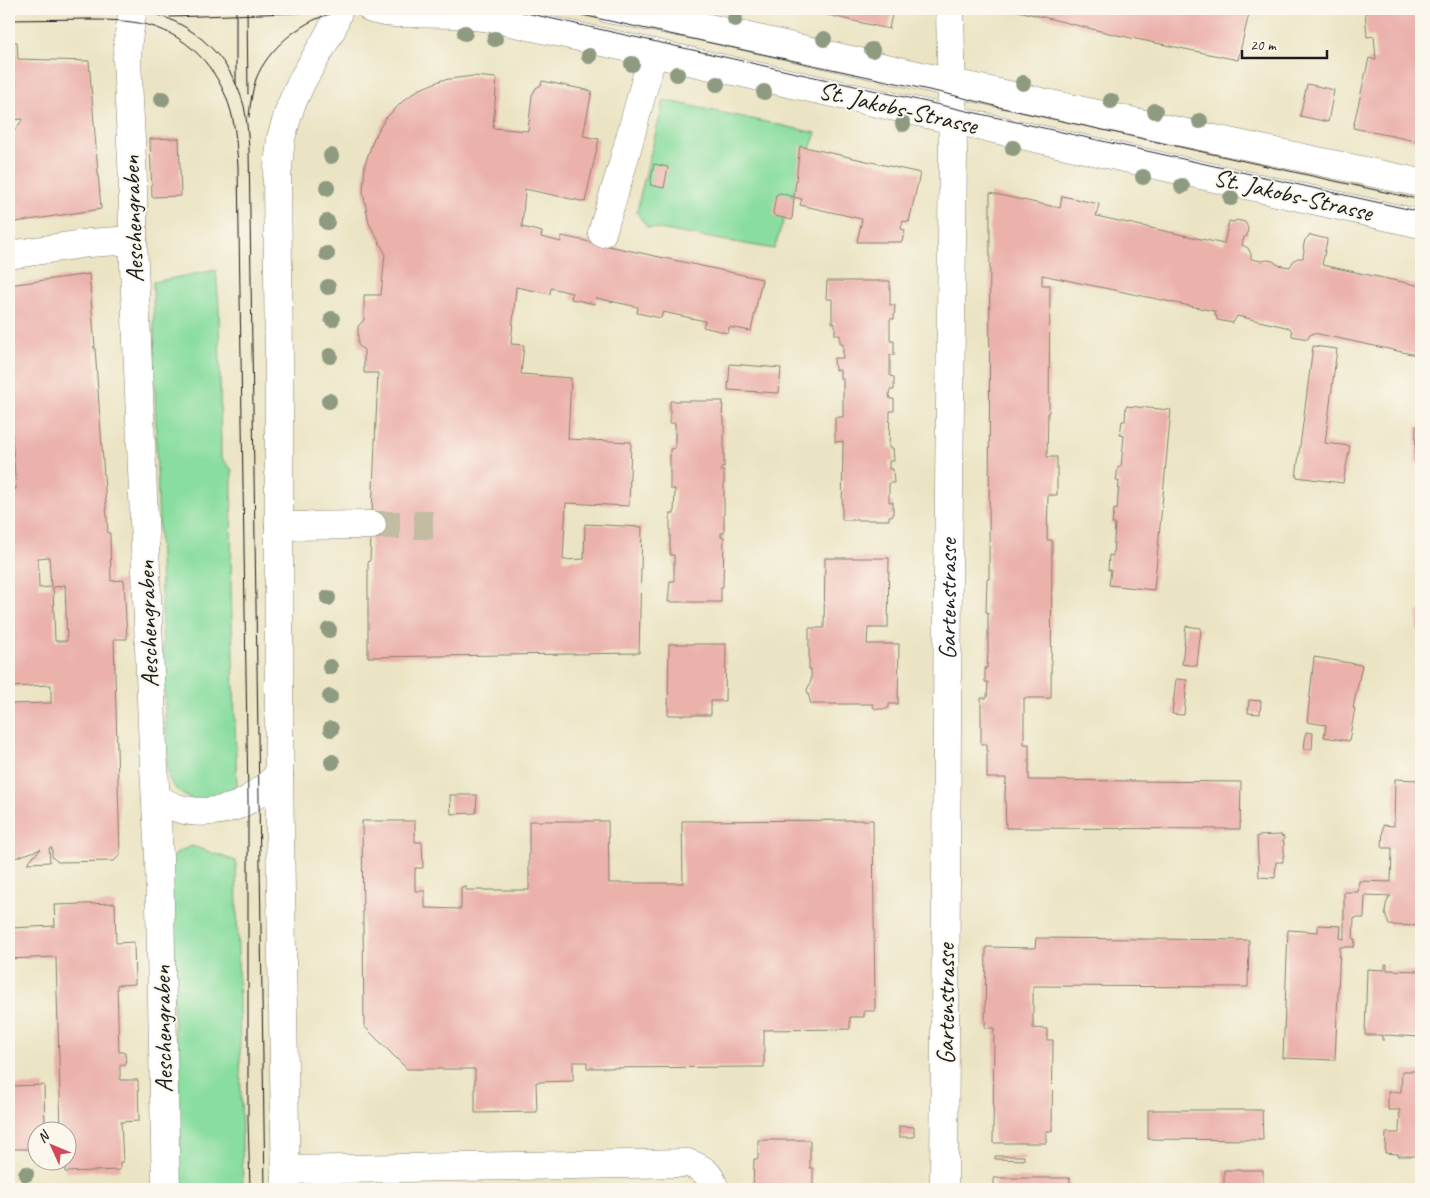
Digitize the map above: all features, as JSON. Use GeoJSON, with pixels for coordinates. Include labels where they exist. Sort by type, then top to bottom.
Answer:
{"type":"FeatureCollection","features":[{"type":"Feature","properties":{"kind":"main road","name":"Aeschengraben"},"geometry":{"type":"LineString","coordinates":[[133,9],[127,59],[159,857],[166,1189]]}},
{"type":"Feature","properties":{"kind":"main road"},"geometry":{"type":"LineString","coordinates":[[339,9],[332,29],[302,81],[291,105],[281,138],[277,177],[279,775],[285,1180],[688,1163],[699,1167],[709,1174],[715,1189]]}},
{"type":"Feature","properties":{"kind":"main road","name":"St. Jakobs-Strasse"},"geometry":{"type":"LineString","coordinates":[[372,9],[396,13],[474,15],[1421,224]]}},
{"type":"Feature","properties":{"kind":"main road","name":"Gartenstrasse"},"geometry":{"type":"LineString","coordinates":[[944,1189],[952,120],[950,9]]}},
{"type":"Feature","properties":{"kind":"main road","name":"St. Jakobs-Strasse"},"geometry":{"type":"LineString","coordinates":[[617,10],[700,26],[952,83],[1421,183]]}},
{"type":"Feature","properties":{"kind":"main road"},"geometry":{"type":"LineString","coordinates":[[602,233],[653,53]]}},
{"type":"Feature","properties":{"kind":"main road"},"geometry":{"type":"LineString","coordinates":[[9,256],[89,243],[133,240]]}},
{"type":"Feature","properties":{"kind":"main road"},"geometry":{"type":"LineString","coordinates":[[279,526],[372,525]]}},
{"type":"Feature","properties":{"kind":"main road"},"geometry":{"type":"LineString","coordinates":[[156,798],[177,808],[189,811],[233,807],[248,800],[279,775]]}},
{"type":"Feature","properties":{"kind":"green space"},"geometry":{"type":"Polygon","coordinates":[[[664,100],[816,133],[774,249],[647,227],[637,213],[664,100]]]}},
{"type":"Feature","properties":{"kind":"green space"},"geometry":{"type":"Polygon","coordinates":[[[216,270],[219,306],[221,457],[232,470],[231,588],[237,789],[220,797],[201,800],[192,799],[177,790],[169,779],[167,767],[156,442],[153,282],[216,270]]]}},
{"type":"Feature","properties":{"kind":"green space"},"geometry":{"type":"Polygon","coordinates":[[[192,846],[236,861],[243,1189],[179,1189],[169,861],[178,852],[192,846]]]}},
{"type":"Feature","properties":{"kind":"building"},"geometry":{"type":"Polygon","coordinates":[[[801,9],[893,9],[889,29],[801,9]]]}},
{"type":"Feature","properties":{"kind":"building"},"geometry":{"type":"Polygon","coordinates":[[[1010,9],[1250,9],[1238,60],[1117,35],[1010,9]]]}},
{"type":"Feature","properties":{"kind":"building"},"geometry":{"type":"Polygon","coordinates":[[[1372,9],[1421,9],[1421,142],[1353,128],[1369,58],[1376,60],[1374,36],[1367,37],[1365,11],[1372,9]]]}},
{"type":"Feature","properties":{"kind":"building"},"geometry":{"type":"Polygon","coordinates":[[[9,41],[17,42],[18,59],[89,61],[101,209],[9,223],[9,138],[23,119],[9,120],[9,41]]]}},
{"type":"Feature","properties":{"kind":"building"},"geometry":{"type":"Polygon","coordinates":[[[473,76],[497,78],[493,128],[528,131],[532,95],[536,88],[541,85],[542,81],[592,91],[583,136],[599,139],[585,202],[525,189],[522,227],[542,232],[541,237],[561,242],[562,236],[762,279],[751,331],[729,327],[728,333],[703,327],[705,321],[663,312],[661,318],[637,313],[638,307],[596,298],[595,304],[571,299],[572,293],[551,288],[550,294],[516,287],[511,344],[524,345],[521,374],[571,378],[568,439],[631,442],[629,506],[566,503],[563,560],[584,559],[585,524],[642,527],[639,653],[368,657],[368,562],[370,560],[378,373],[364,373],[364,350],[358,345],[358,326],[364,320],[364,295],[381,295],[385,253],[369,223],[363,192],[365,164],[374,138],[385,119],[404,100],[418,90],[442,80],[473,76]]]}},
{"type":"Feature","properties":{"kind":"building"},"geometry":{"type":"Polygon","coordinates":[[[1307,84],[1334,90],[1328,122],[1300,116],[1307,84]]]}},
{"type":"Feature","properties":{"kind":"building"},"geometry":{"type":"Polygon","coordinates":[[[179,138],[181,196],[152,197],[150,139],[179,138]]]}},
{"type":"Feature","properties":{"kind":"building"},"geometry":{"type":"Polygon","coordinates":[[[800,146],[920,173],[909,222],[903,221],[901,229],[905,230],[902,242],[857,242],[862,219],[800,205],[802,199],[794,197],[800,146]]]}},
{"type":"Feature","properties":{"kind":"building"},"geometry":{"type":"Polygon","coordinates":[[[654,164],[668,167],[664,188],[650,185],[654,164]]]}},
{"type":"Feature","properties":{"kind":"building"},"geometry":{"type":"Polygon","coordinates":[[[780,193],[794,197],[792,220],[775,216],[773,213],[776,195],[780,193]]]}},
{"type":"Feature","properties":{"kind":"building"},"geometry":{"type":"Polygon","coordinates":[[[990,193],[1060,208],[1062,196],[1099,204],[1096,216],[1224,244],[1229,221],[1245,222],[1248,228],[1247,236],[1244,237],[1242,245],[1248,248],[1251,259],[1273,261],[1278,265],[1290,267],[1294,260],[1303,258],[1305,240],[1310,235],[1327,239],[1322,265],[1421,286],[1421,356],[1314,333],[1308,339],[1292,336],[1290,328],[1237,316],[1233,323],[1217,320],[1215,311],[1042,275],[1042,285],[1050,285],[1047,457],[1057,457],[1057,495],[1048,495],[1047,540],[1052,540],[1051,698],[1024,698],[1024,744],[1029,744],[1029,780],[1241,782],[1240,829],[1006,828],[1006,778],[987,778],[987,744],[981,744],[981,698],[987,698],[988,682],[985,682],[985,668],[987,668],[988,652],[988,612],[986,612],[987,579],[989,579],[990,193]]]}},
{"type":"Feature","properties":{"kind":"building"},"geometry":{"type":"Polygon","coordinates":[[[89,274],[108,533],[110,533],[111,581],[124,580],[127,639],[114,639],[120,855],[114,861],[58,862],[52,857],[52,848],[49,848],[50,862],[27,863],[41,849],[9,860],[9,704],[51,703],[51,685],[9,687],[9,490],[16,489],[9,411],[9,285],[89,274]],[[49,557],[38,558],[39,588],[51,587],[49,557]],[[65,585],[53,587],[55,641],[67,641],[65,585]]]}},
{"type":"Feature","properties":{"kind":"building"},"geometry":{"type":"Polygon","coordinates":[[[827,281],[890,281],[890,305],[895,305],[894,319],[890,319],[890,341],[894,341],[894,355],[890,355],[890,376],[894,377],[894,390],[890,390],[889,394],[890,399],[894,399],[894,411],[890,411],[889,448],[893,448],[894,461],[889,461],[889,469],[893,469],[894,483],[889,483],[889,502],[893,502],[893,516],[889,516],[889,520],[842,520],[843,441],[835,442],[835,417],[843,417],[843,379],[840,379],[840,370],[835,370],[834,358],[843,358],[843,344],[840,344],[840,335],[835,335],[835,323],[832,323],[832,299],[826,299],[827,281]]]}},
{"type":"Feature","properties":{"kind":"building"},"geometry":{"type":"Polygon","coordinates":[[[1313,346],[1337,349],[1325,443],[1350,446],[1343,483],[1296,477],[1313,346]]]}},
{"type":"Feature","properties":{"kind":"building"},"geometry":{"type":"Polygon","coordinates":[[[730,364],[781,368],[779,393],[728,390],[730,364]]]}},
{"type":"Feature","properties":{"kind":"building"},"geometry":{"type":"Polygon","coordinates":[[[670,401],[723,401],[724,467],[722,467],[721,471],[724,471],[724,533],[721,533],[721,537],[724,537],[721,602],[668,602],[670,581],[674,581],[674,555],[670,555],[670,514],[674,514],[675,489],[670,489],[670,449],[675,448],[675,423],[670,423],[670,401]]]}},
{"type":"Feature","properties":{"kind":"building"},"geometry":{"type":"Polygon","coordinates":[[[1126,406],[1171,410],[1154,590],[1109,585],[1111,570],[1108,570],[1109,555],[1113,556],[1115,524],[1112,524],[1114,509],[1117,510],[1119,481],[1116,481],[1118,467],[1121,467],[1124,436],[1120,435],[1122,421],[1125,421],[1126,406]]]}},
{"type":"Feature","properties":{"kind":"building"},"geometry":{"type":"Polygon","coordinates":[[[1416,426],[1421,427],[1421,463],[1415,463],[1416,426]]]}},
{"type":"Feature","properties":{"kind":"building"},"geometry":{"type":"Polygon","coordinates":[[[1420,554],[1421,587],[1419,587],[1420,554]]]}},
{"type":"Feature","properties":{"kind":"building"},"geometry":{"type":"Polygon","coordinates":[[[825,558],[889,558],[888,628],[868,628],[867,644],[899,644],[898,704],[889,704],[887,709],[876,709],[873,707],[873,704],[811,704],[807,690],[811,681],[811,669],[809,669],[809,628],[824,628],[825,558]]]}},
{"type":"Feature","properties":{"kind":"building"},"geometry":{"type":"Polygon","coordinates":[[[1418,611],[1421,612],[1421,630],[1417,630],[1418,611]]]}},
{"type":"Feature","properties":{"kind":"building"},"geometry":{"type":"Polygon","coordinates":[[[1186,626],[1201,628],[1197,666],[1182,664],[1186,626]]]}},
{"type":"Feature","properties":{"kind":"building"},"geometry":{"type":"Polygon","coordinates":[[[669,644],[726,644],[725,701],[711,701],[711,715],[668,715],[669,644]]]}},
{"type":"Feature","properties":{"kind":"building"},"geometry":{"type":"Polygon","coordinates":[[[1314,657],[1362,665],[1353,708],[1355,708],[1349,741],[1324,737],[1326,725],[1307,722],[1314,657]]]}},
{"type":"Feature","properties":{"kind":"building"},"geometry":{"type":"Polygon","coordinates":[[[1176,679],[1187,680],[1184,715],[1172,714],[1176,679]]]}},
{"type":"Feature","properties":{"kind":"building"},"geometry":{"type":"Polygon","coordinates":[[[1249,700],[1261,701],[1260,714],[1248,713],[1249,700]]]}},
{"type":"Feature","properties":{"kind":"building"},"geometry":{"type":"Polygon","coordinates":[[[1306,732],[1313,733],[1312,749],[1304,749],[1306,732]]]}},
{"type":"Feature","properties":{"kind":"building"},"geometry":{"type":"Polygon","coordinates":[[[1418,775],[1421,775],[1421,926],[1389,925],[1385,912],[1389,897],[1391,896],[1365,895],[1364,918],[1354,918],[1354,947],[1340,947],[1335,1060],[1283,1058],[1288,930],[1318,932],[1318,925],[1341,926],[1340,938],[1344,939],[1344,892],[1358,892],[1359,881],[1391,882],[1392,848],[1382,848],[1383,825],[1394,826],[1395,779],[1417,780],[1418,775]]]}},
{"type":"Feature","properties":{"kind":"building"},"geometry":{"type":"Polygon","coordinates":[[[450,795],[477,795],[476,813],[451,814],[450,795]]]}},
{"type":"Feature","properties":{"kind":"building"},"geometry":{"type":"Polygon","coordinates":[[[873,820],[875,1011],[864,1011],[864,1017],[850,1017],[850,1029],[764,1030],[764,1067],[587,1068],[587,1062],[573,1062],[573,1081],[536,1082],[537,1112],[475,1113],[475,1069],[407,1069],[364,1026],[362,821],[415,821],[415,842],[422,842],[423,868],[415,868],[415,891],[425,891],[425,908],[461,909],[461,887],[466,886],[466,890],[529,890],[529,821],[608,821],[609,883],[683,883],[682,821],[873,820]]]}},
{"type":"Feature","properties":{"kind":"building"},"geometry":{"type":"Polygon","coordinates":[[[1282,835],[1284,837],[1284,856],[1283,862],[1276,862],[1275,878],[1259,877],[1257,836],[1282,835]]]}},
{"type":"Feature","properties":{"kind":"building"},"geometry":{"type":"Polygon","coordinates":[[[115,903],[116,943],[134,942],[135,984],[117,985],[119,1052],[125,1052],[126,1065],[120,1065],[120,1080],[138,1080],[139,1121],[121,1122],[123,1162],[120,1162],[120,1170],[65,1172],[65,1170],[78,1170],[78,1120],[61,1120],[56,957],[9,959],[9,928],[55,926],[54,905],[115,903]]]}},
{"type":"Feature","properties":{"kind":"building"},"geometry":{"type":"Polygon","coordinates":[[[1036,938],[1249,940],[1248,987],[1033,986],[1033,1028],[1047,1029],[1047,1040],[1053,1040],[1052,1131],[1046,1131],[1046,1143],[993,1143],[994,1028],[985,1028],[986,947],[1035,948],[1036,938]]]}},
{"type":"Feature","properties":{"kind":"building"},"geometry":{"type":"Polygon","coordinates":[[[1385,964],[1387,964],[1387,970],[1421,971],[1421,1037],[1385,1035],[1384,1040],[1382,1040],[1382,1035],[1365,1035],[1367,969],[1385,970],[1385,964]]]}},
{"type":"Feature","properties":{"kind":"building"},"geometry":{"type":"Polygon","coordinates":[[[1402,1071],[1421,1071],[1421,1156],[1398,1156],[1398,1154],[1385,1153],[1386,1133],[1399,1133],[1400,1110],[1388,1110],[1388,1091],[1401,1092],[1402,1071]]]}},
{"type":"Feature","properties":{"kind":"building"},"geometry":{"type":"Polygon","coordinates":[[[44,1085],[45,1120],[28,1120],[28,1149],[9,1149],[9,1086],[44,1085]]]}},
{"type":"Feature","properties":{"kind":"building"},"geometry":{"type":"Polygon","coordinates":[[[1148,1110],[1262,1110],[1263,1140],[1148,1139],[1148,1110]]]}},
{"type":"Feature","properties":{"kind":"building"},"geometry":{"type":"Polygon","coordinates":[[[899,1126],[914,1127],[914,1137],[899,1137],[899,1126]]]}},
{"type":"Feature","properties":{"kind":"building"},"geometry":{"type":"Polygon","coordinates":[[[758,1140],[810,1140],[810,1168],[813,1168],[813,1187],[810,1187],[810,1189],[753,1189],[754,1159],[758,1159],[758,1140]]]}},
{"type":"Feature","properties":{"kind":"building"},"geometry":{"type":"Polygon","coordinates":[[[995,1156],[1024,1156],[1024,1160],[995,1159],[995,1156]]]}},
{"type":"Feature","properties":{"kind":"building"},"geometry":{"type":"Polygon","coordinates":[[[1224,1170],[1263,1170],[1263,1189],[1224,1189],[1224,1170]]]}},
{"type":"Feature","properties":{"kind":"building"},"geometry":{"type":"Polygon","coordinates":[[[994,1178],[1070,1178],[1070,1189],[994,1189],[994,1178]]]}},
{"type":"Feature","properties":{"kind":"tunnel"},"geometry":{"type":"LineString","coordinates":[[372,525],[433,525]]}},
{"type":"Feature","properties":{"kind":"tram line"},"geometry":{"type":"LineString","coordinates":[[131,9],[170,19],[187,28],[217,54],[228,69],[237,87],[244,106],[247,127],[249,149],[265,1189]]}},
{"type":"Feature","properties":{"kind":"tram line"},"geometry":{"type":"LineString","coordinates":[[236,9],[236,84]]}},
{"type":"Feature","properties":{"kind":"tram line"},"geometry":{"type":"LineString","coordinates":[[247,9],[248,94]]}},
{"type":"Feature","properties":{"kind":"tram line"},"geometry":{"type":"LineString","coordinates":[[170,17],[412,9]]}},
{"type":"Feature","properties":{"kind":"tram line"},"geometry":{"type":"LineString","coordinates":[[492,9],[513,10],[1421,212]]}},
{"type":"Feature","properties":{"kind":"tram line"},"geometry":{"type":"LineString","coordinates":[[554,9],[952,95],[1003,108],[1421,200]]}},
{"type":"Feature","properties":{"kind":"tram line"},"geometry":{"type":"LineString","coordinates":[[249,117],[256,79],[268,58],[296,30],[307,23],[330,14]]}},
{"type":"Feature","properties":{"kind":"tram line"},"geometry":{"type":"LineString","coordinates":[[9,20],[92,19]]}},
{"type":"Feature","properties":{"kind":"tram line"},"geometry":{"type":"LineString","coordinates":[[86,20],[140,23],[164,31],[179,39],[204,60],[214,74],[229,104],[235,131],[238,167],[248,800],[248,1118],[250,1189]]}}]}
